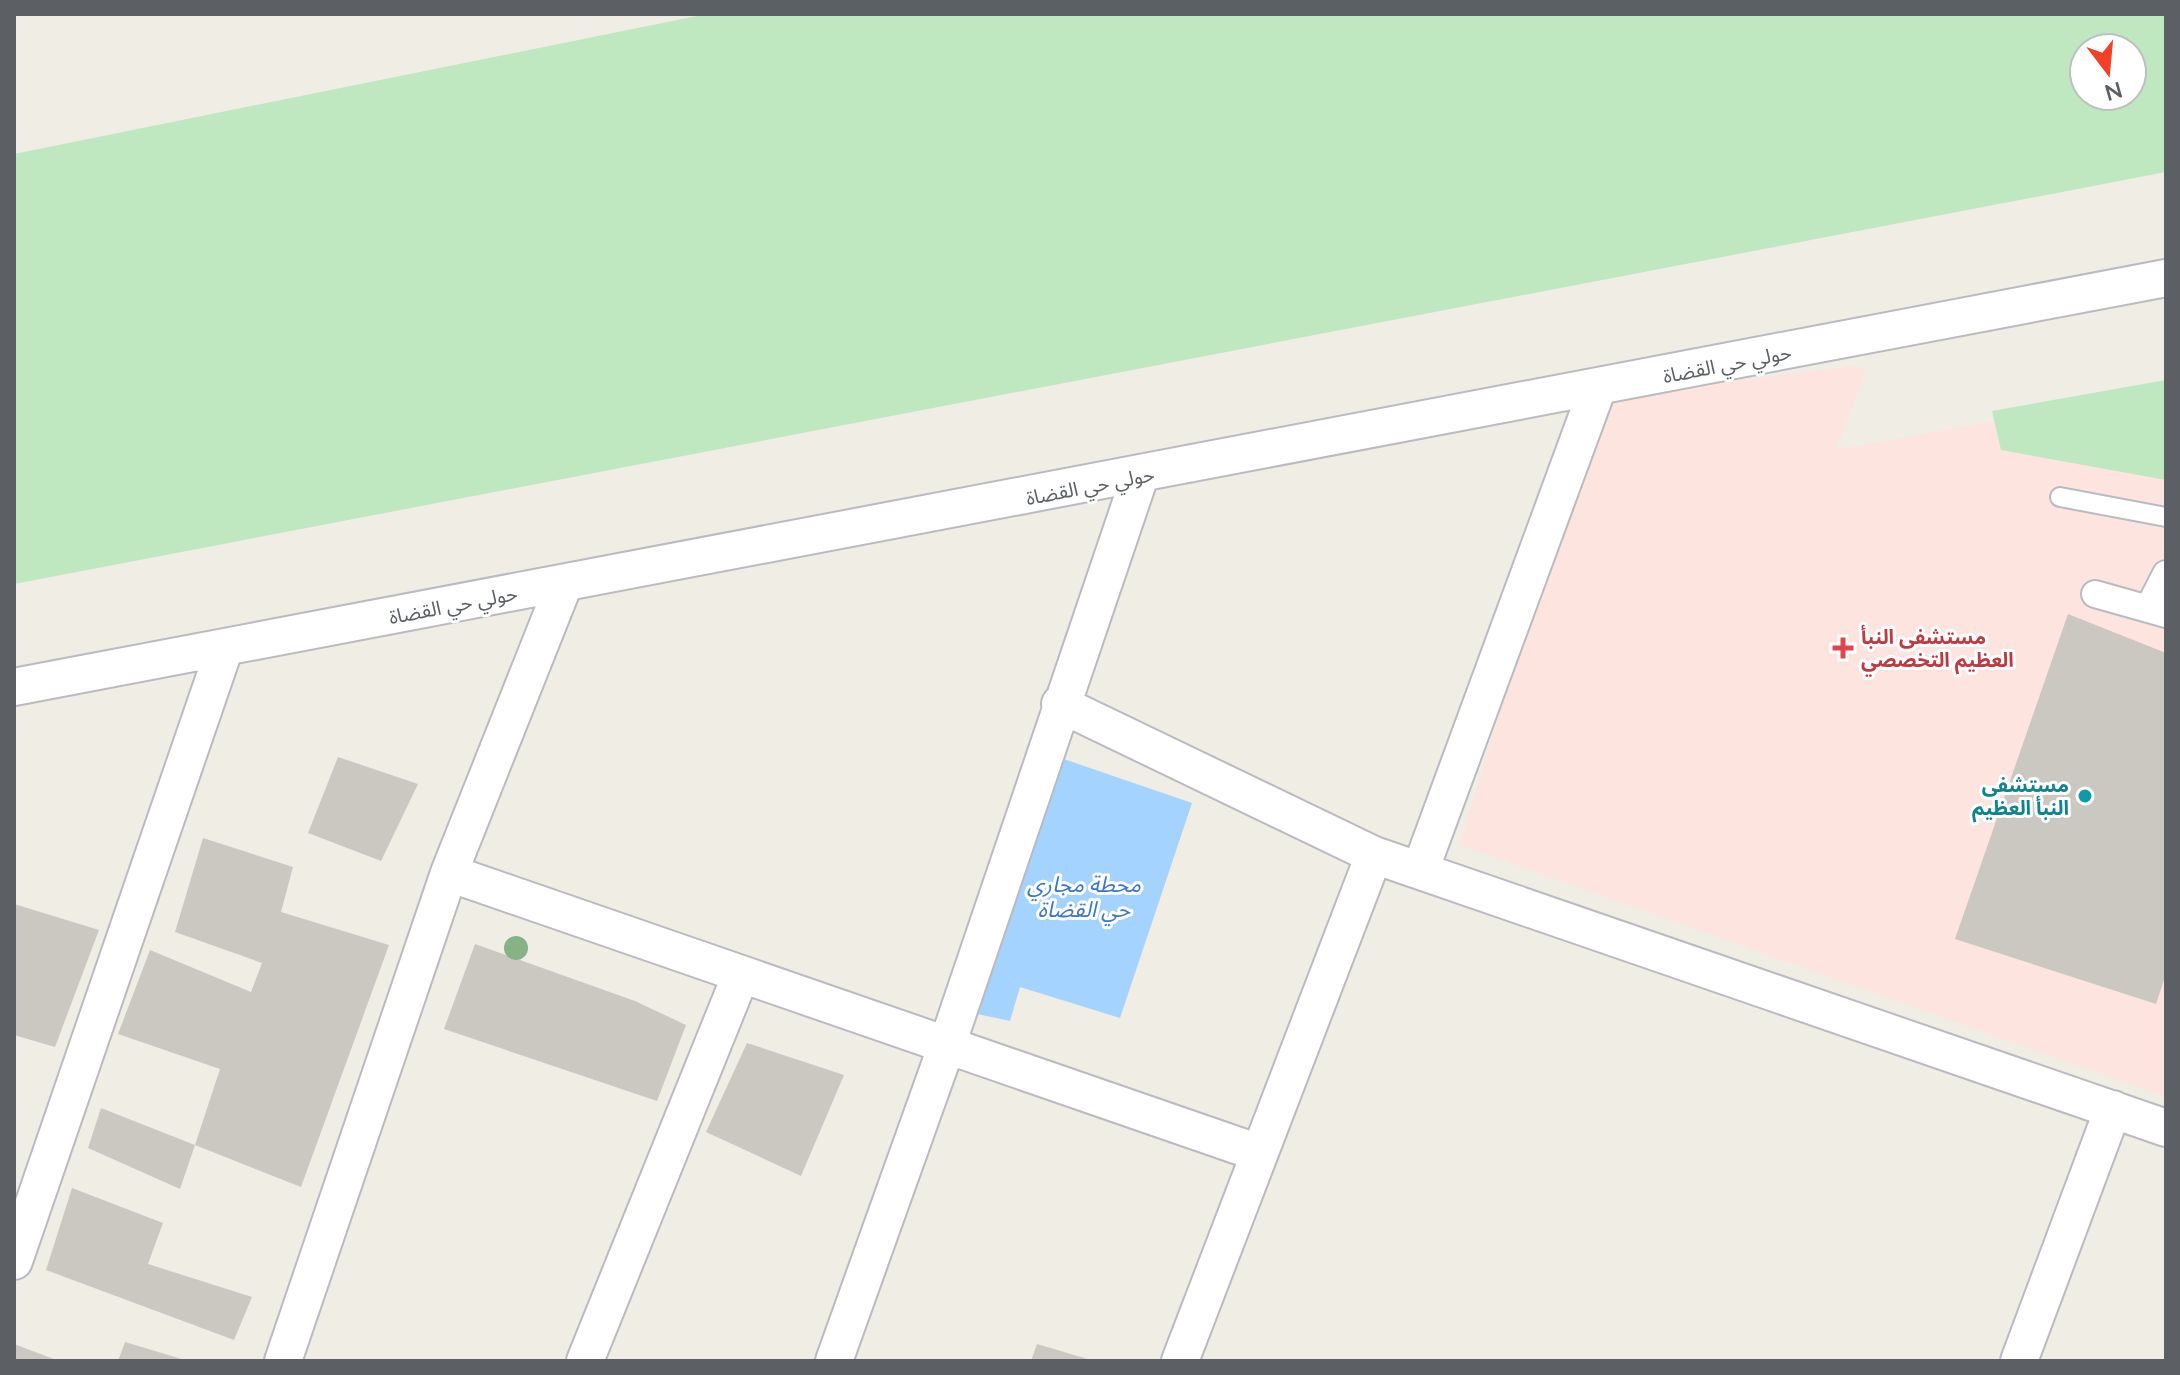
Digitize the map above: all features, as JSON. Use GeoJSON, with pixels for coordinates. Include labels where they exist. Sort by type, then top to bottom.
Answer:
{"type":"FeatureCollection","features":[{"type":"Feature","properties":{"kind":"street","name":"حولي حي القضاة"},"geometry":{"type":"LineString","coordinates":[[14,687],[1140,476],[2166,278]]}},
{"type":"Feature","properties":{"kind":"street"},"geometry":{"type":"LineString","coordinates":[[1421,868],[1598,387]]}},
{"type":"Feature","properties":{"kind":"street"},"geometry":{"type":"LineString","coordinates":[[834,1361],[947,1045],[1060,704],[1140,476]]}},
{"type":"Feature","properties":{"kind":"street"},"geometry":{"type":"LineString","coordinates":[[2095,594],[2157,610],[2166,574]]}},
{"type":"Feature","properties":{"kind":"street"},"geometry":{"type":"LineString","coordinates":[[283,1361],[449,873],[564,584]]}},
{"type":"Feature","properties":{"kind":"street"},"geometry":{"type":"LineString","coordinates":[[14,1261],[27,1178],[225,647]]}},
{"type":"Feature","properties":{"kind":"street"},"geometry":{"type":"LineString","coordinates":[[1060,704],[1374,855],[1421,868],[2166,1128]]}},
{"type":"Feature","properties":{"kind":"street"},"geometry":{"type":"LineString","coordinates":[[1180,1361],[1374,855]]}},
{"type":"Feature","properties":{"kind":"street"},"geometry":{"type":"LineString","coordinates":[[449,873],[740,977],[1259,1153]]}},
{"type":"Feature","properties":{"kind":"street"},"geometry":{"type":"LineString","coordinates":[[585,1361],[740,977]]}},
{"type":"Feature","properties":{"kind":"street"},"geometry":{"type":"LineString","coordinates":[[2019,1361],[2113,1109]]}},
{"type":"Feature","properties":{"kind":"lane"},"geometry":{"type":"LineString","coordinates":[[2060,497],[2166,517]]}},
{"type":"Feature","properties":{"kind":"shaded area","name":"مستشفى النبأ العظيم التخصصي"},"geometry":{"type":"Polygon","coordinates":[[[1857,366],[1865,372],[1836,450],[2166,390],[2166,1097],[1460,845],[1594,398],[1857,366]]]}},
{"type":"Feature","properties":{"kind":"green space"},"geometry":{"type":"Polygon","coordinates":[[[707,14],[2166,14],[2166,172],[14,584],[14,154],[707,14]]]}},
{"type":"Feature","properties":{"kind":"green space"},"geometry":{"type":"Polygon","coordinates":[[[2166,380],[2166,480],[2001,450],[1992,411],[2166,380]]]}},
{"type":"Feature","properties":{"kind":"water","name":"محطة مجاري حي القضاة"},"geometry":{"type":"Polygon","coordinates":[[[1052,755],[1192,803],[1120,1018],[1020,987],[1010,1021],[968,1012],[1052,755]]]}},
{"type":"Feature","properties":{"kind":"building","name":"مستشفى النبأ العظيم"},"geometry":{"type":"Polygon","coordinates":[[[2068,614],[2166,653],[2166,974],[2156,1004],[1955,939],[2068,614]]]}},
{"type":"Feature","properties":{"kind":"building"},"geometry":{"type":"Polygon","coordinates":[[[338,757],[418,784],[381,861],[308,833],[338,757]]]}},
{"type":"Feature","properties":{"kind":"building"},"geometry":{"type":"Polygon","coordinates":[[[203,838],[293,867],[281,912],[389,945],[301,1187],[195,1145],[220,1069],[118,1034],[150,950],[251,992],[262,963],[175,932],[203,838]]]}},
{"type":"Feature","properties":{"kind":"building"},"geometry":{"type":"Polygon","coordinates":[[[14,904],[99,930],[55,1047],[14,1035],[14,904]]]}},
{"type":"Feature","properties":{"kind":"building"},"geometry":{"type":"Polygon","coordinates":[[[475,944],[635,1001],[686,1025],[657,1101],[444,1029],[475,944]]]}},
{"type":"Feature","properties":{"kind":"building"},"geometry":{"type":"Polygon","coordinates":[[[747,1043],[844,1075],[801,1176],[706,1132],[747,1043]]]}},
{"type":"Feature","properties":{"kind":"building"},"geometry":{"type":"Polygon","coordinates":[[[101,1108],[195,1145],[180,1189],[88,1148],[101,1108]]]}},
{"type":"Feature","properties":{"kind":"building"},"geometry":{"type":"Polygon","coordinates":[[[72,1188],[163,1223],[148,1264],[252,1297],[234,1340],[46,1270],[72,1188]]]}},
{"type":"Feature","properties":{"kind":"building"},"geometry":{"type":"Polygon","coordinates":[[[125,1342],[185,1360],[118,1361],[125,1342]]]}},
{"type":"Feature","properties":{"kind":"building"},"geometry":{"type":"Polygon","coordinates":[[[14,1344],[59,1361],[14,1361],[14,1344]]]}},
{"type":"Feature","properties":{"kind":"building"},"geometry":{"type":"Polygon","coordinates":[[[1037,1344],[1091,1360],[1091,1361],[1031,1361],[1037,1344]]]}},
{"type":"Feature","properties":{"kind":"place","name":"مستشفى النبأ العظيم التخصصي"},"geometry":{"type":"Point","coordinates":[1843,648]}},
{"type":"Feature","properties":{"kind":"place","name":"مستشفى النبأ العظيم"},"geometry":{"type":"Point","coordinates":[2085,796]}}]}
